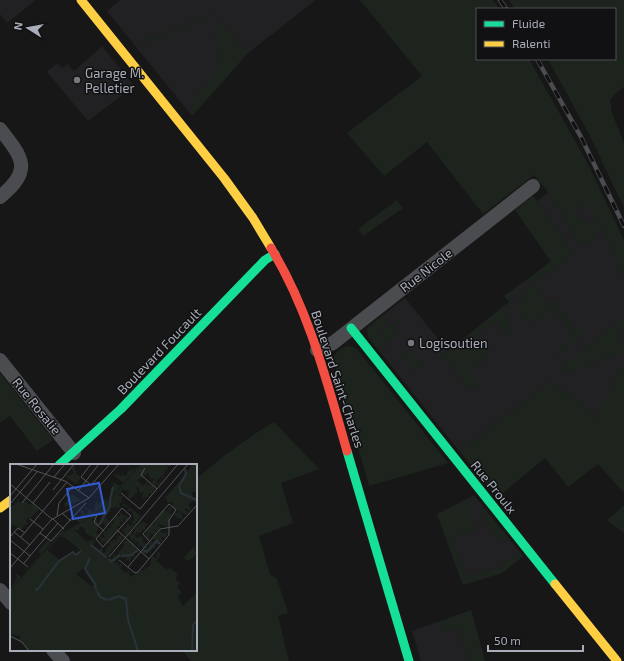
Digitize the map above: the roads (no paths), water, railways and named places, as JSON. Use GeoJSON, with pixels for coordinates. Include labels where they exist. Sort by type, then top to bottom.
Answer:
{"type":"FeatureCollection","features":[{"type":"Feature","properties":{"kind":"street","name":"Boulevard Saint-Charles"},"geometry":{"type":"LineString","coordinates":[[81,0],[235,191],[275,254],[299,302],[318,350],[409,661]]}},
{"type":"Feature","properties":{"kind":"street"},"geometry":{"type":"LineString","coordinates":[[0,129],[20,157],[22,166],[16,182],[0,197]]}},
{"type":"Feature","properties":{"kind":"street","name":"Rue Nicole"},"geometry":{"type":"LineString","coordinates":[[318,350],[333,344],[351,328],[533,186]]}},
{"type":"Feature","properties":{"kind":"street","name":"Boulevard Foucault"},"geometry":{"type":"LineString","coordinates":[[60,464],[121,409],[265,260],[275,254]]}},
{"type":"Feature","properties":{"kind":"street","name":"Rue Proulx"},"geometry":{"type":"LineString","coordinates":[[351,328],[618,661]]}},
{"type":"Feature","properties":{"kind":"street","name":"Rue Rosalie"},"geometry":{"type":"LineString","coordinates":[[0,360],[74,453]]}},
{"type":"Feature","properties":{"kind":"street"},"geometry":{"type":"LineString","coordinates":[[0,508],[10,501]]}},
{"type":"Feature","properties":{"kind":"street"},"geometry":{"type":"LineString","coordinates":[[0,590],[10,602]]}},
{"type":"Feature","properties":{"kind":"street"},"geometry":{"type":"LineString","coordinates":[[54,651],[63,661]]}},
{"type":"Feature","properties":{"kind":"railway"},"geometry":{"type":"LineString","coordinates":[[500,0],[505,8]]}},
{"type":"Feature","properties":{"kind":"railway"},"geometry":{"type":"LineString","coordinates":[[538,60],[581,137],[624,226]]}},
{"type":"Feature","properties":{"kind":"place","name":"Garage M. Pelletier"},"geometry":{"type":"Point","coordinates":[77,80]}},
{"type":"Feature","properties":{"kind":"place","name":"Logisoutien"},"geometry":{"type":"Point","coordinates":[411,343]}}]}
